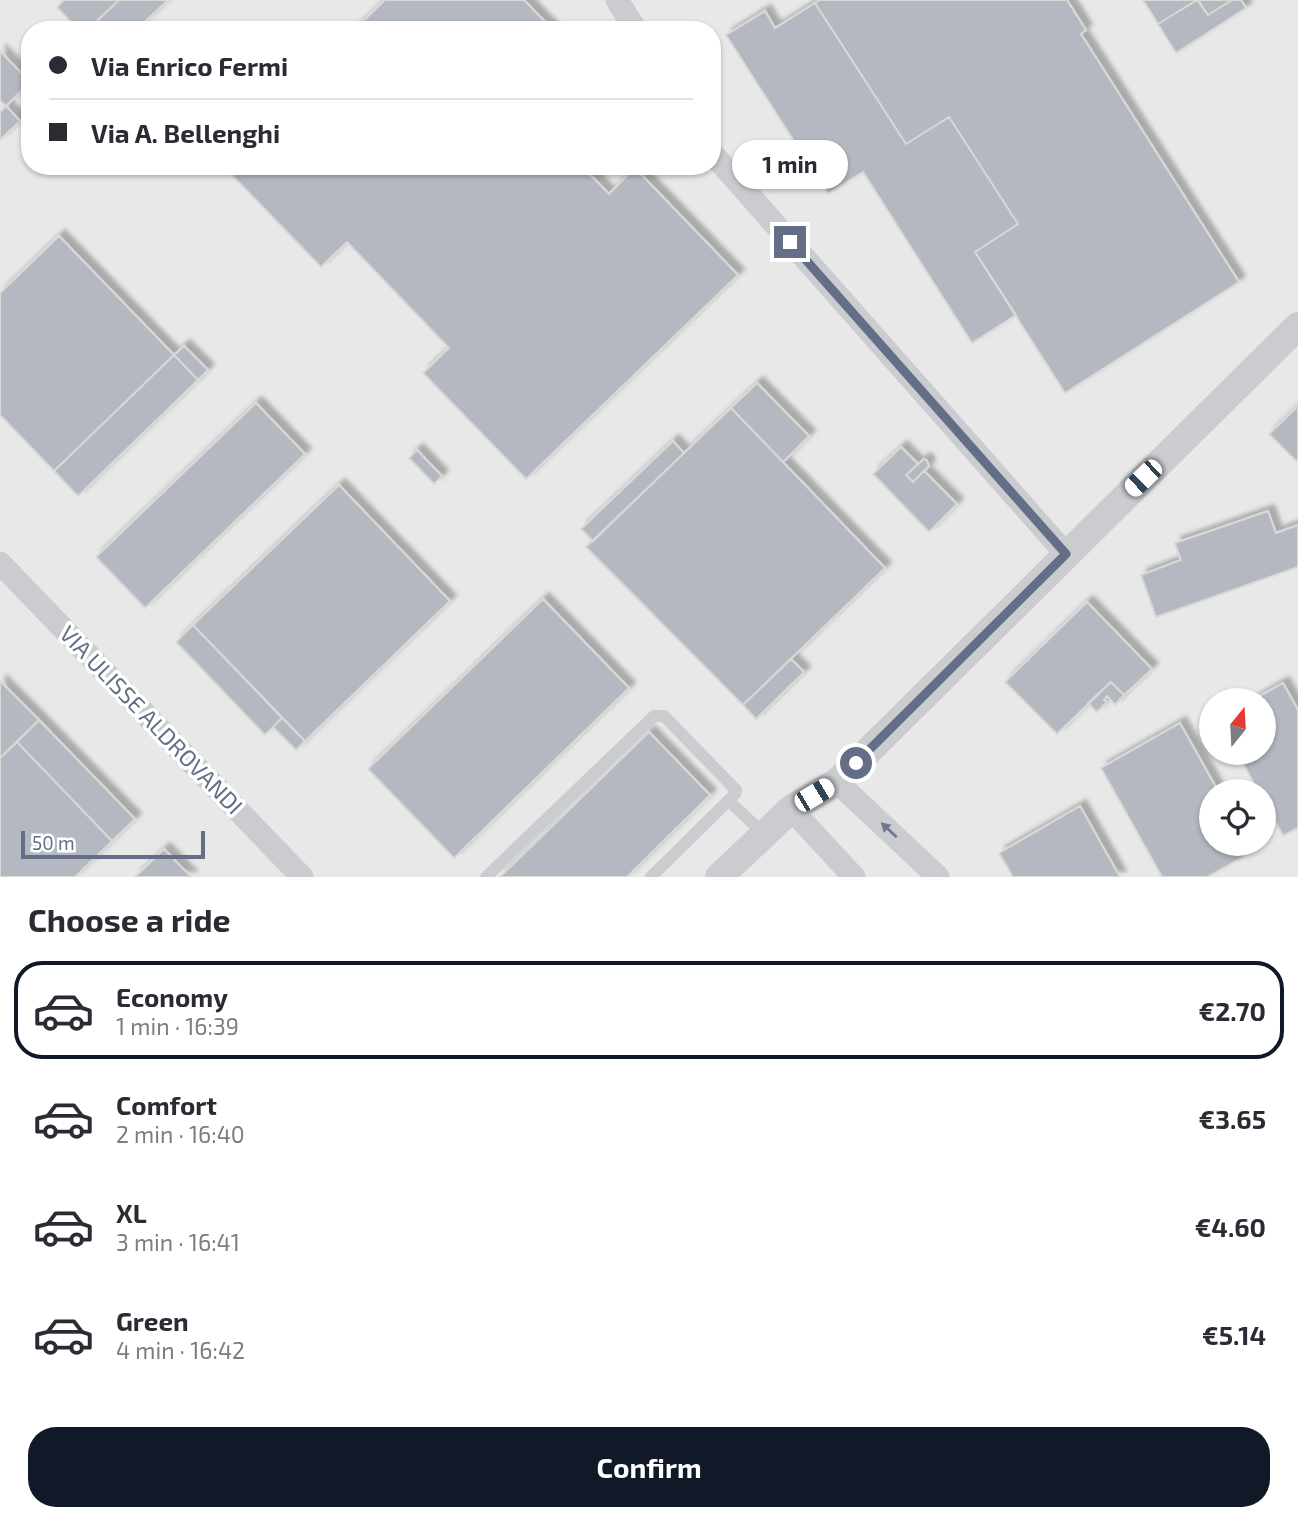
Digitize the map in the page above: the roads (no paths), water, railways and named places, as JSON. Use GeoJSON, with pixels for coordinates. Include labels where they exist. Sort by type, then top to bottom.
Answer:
{"type":"FeatureCollection","features":[{"type":"Feature","properties":{"kind":"street"},"geometry":{"type":"LineString","coordinates":[[617,0],[630,21]]}},
{"type":"Feature","properties":{"kind":"street"},"geometry":{"type":"LineString","coordinates":[[721,163],[1066,554]]}},
{"type":"Feature","properties":{"kind":"street"},"geometry":{"type":"LineString","coordinates":[[719,877],[791,809],[837,782],[1298,326]]}},
{"type":"Feature","properties":{"kind":"street","name":"VIA ULISSE ALDROVANDI"},"geometry":{"type":"LineString","coordinates":[[0,563],[302,877]]}},
{"type":"Feature","properties":{"kind":"street"},"geometry":{"type":"LineString","coordinates":[[837,782],[939,877]]}},
{"type":"Feature","properties":{"kind":"street"},"geometry":{"type":"LineString","coordinates":[[791,809],[853,877]]}},
{"type":"Feature","properties":{"kind":"lane"},"geometry":{"type":"LineString","coordinates":[[486,877],[654,716],[664,716],[734,786],[735,794],[652,877]]}},
{"type":"Feature","properties":{"kind":"lane"},"geometry":{"type":"LineString","coordinates":[[729,801],[764,834]]}}]}
